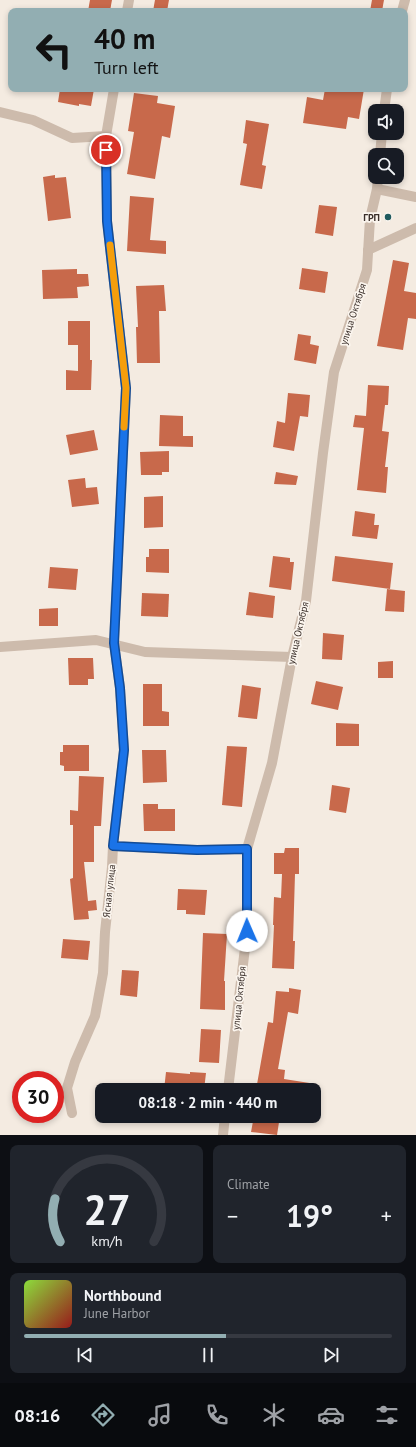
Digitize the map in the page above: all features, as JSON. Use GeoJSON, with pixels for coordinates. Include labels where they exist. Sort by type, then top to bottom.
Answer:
{"type":"FeatureCollection","features":[{"type":"Feature","properties":{"kind":"street","name":"Ясная улица"},"geometry":{"type":"LineString","coordinates":[[72,1113],[67,1088],[75,1062],[95,1016],[103,973],[105,932],[113,846],[124,750],[120,688],[114,643],[126,388],[107,221],[106,136],[113,92]]}},
{"type":"Feature","properties":{"kind":"street"},"geometry":{"type":"LineString","coordinates":[[385,104],[387,92]]}},
{"type":"Feature","properties":{"kind":"street"},"geometry":{"type":"LineString","coordinates":[[0,112],[33,120],[72,138],[106,136]]}},
{"type":"Feature","properties":{"kind":"street","name":"улица Октября"},"geometry":{"type":"LineString","coordinates":[[229,1083],[247,931],[247,849],[272,763],[292,657],[306,601],[334,372],[367,270],[370,219],[377,184]]}},
{"type":"Feature","properties":{"kind":"street"},"geometry":{"type":"LineString","coordinates":[[377,189],[416,197]]}},
{"type":"Feature","properties":{"kind":"street"},"geometry":{"type":"LineString","coordinates":[[368,250],[416,228]]}},
{"type":"Feature","properties":{"kind":"street"},"geometry":{"type":"LineString","coordinates":[[0,647],[96,640],[114,643],[145,652],[292,657]]}},
{"type":"Feature","properties":{"kind":"street"},"geometry":{"type":"LineString","coordinates":[[113,846],[197,850],[247,849]]}},
{"type":"Feature","properties":{"kind":"street"},"geometry":{"type":"LineString","coordinates":[[223,1135],[224,1123]]}},
{"type":"Feature","properties":{"kind":"building"},"geometry":{"type":"Polygon","coordinates":[[[90,0],[112,0],[111,8],[89,8],[90,0]]]}},
{"type":"Feature","properties":{"kind":"building"},"geometry":{"type":"Polygon","coordinates":[[[155,0],[169,0],[168,8],[154,8],[155,0]]]}},
{"type":"Feature","properties":{"kind":"building"},"geometry":{"type":"Polygon","coordinates":[[[372,0],[384,0],[383,8],[371,8],[372,0]]]}},
{"type":"Feature","properties":{"kind":"building"},"geometry":{"type":"Polygon","coordinates":[[[60,92],[93,92],[91,106],[79,104],[79,106],[58,102],[60,92]]]}},
{"type":"Feature","properties":{"kind":"building"},"geometry":{"type":"Polygon","coordinates":[[[324,92],[364,92],[359,119],[348,117],[346,129],[303,123],[307,97],[323,100],[324,92]]]}},
{"type":"Feature","properties":{"kind":"building"},"geometry":{"type":"Polygon","coordinates":[[[134,93],[158,96],[157,103],[175,106],[170,138],[162,136],[155,179],[127,174],[134,132],[128,131],[134,93]]]}},
{"type":"Feature","properties":{"kind":"building"},"geometry":{"type":"Polygon","coordinates":[[[246,120],[269,124],[262,165],[266,166],[262,189],[240,185],[247,144],[243,143],[246,120]]]}},
{"type":"Feature","properties":{"kind":"building"},"geometry":{"type":"Polygon","coordinates":[[[55,175],[55,178],[66,177],[71,218],[48,221],[43,177],[55,175]]]}},
{"type":"Feature","properties":{"kind":"building"},"geometry":{"type":"Polygon","coordinates":[[[130,196],[154,198],[150,240],[166,241],[166,254],[127,251],[130,196]]]}},
{"type":"Feature","properties":{"kind":"building"},"geometry":{"type":"Polygon","coordinates":[[[319,205],[337,207],[333,236],[315,233],[319,205]]]}},
{"type":"Feature","properties":{"kind":"building"},"geometry":{"type":"Polygon","coordinates":[[[393,260],[409,263],[404,291],[416,293],[416,319],[408,318],[403,350],[377,346],[393,260]]]}},
{"type":"Feature","properties":{"kind":"building"},"geometry":{"type":"Polygon","coordinates":[[[302,268],[328,272],[325,293],[299,289],[302,268]]]}},
{"type":"Feature","properties":{"kind":"building"},"geometry":{"type":"Polygon","coordinates":[[[77,269],[77,274],[88,274],[89,286],[77,287],[78,298],[43,299],[42,270],[77,269]]]}},
{"type":"Feature","properties":{"kind":"building"},"geometry":{"type":"Polygon","coordinates":[[[164,285],[166,311],[159,311],[160,363],[137,363],[136,327],[138,327],[136,286],[164,285]]]}},
{"type":"Feature","properties":{"kind":"building"},"geometry":{"type":"Polygon","coordinates":[[[68,321],[90,321],[90,360],[92,360],[91,390],[66,390],[66,370],[78,371],[78,345],[68,345],[68,321]]]}},
{"type":"Feature","properties":{"kind":"building"},"geometry":{"type":"Polygon","coordinates":[[[298,334],[311,336],[310,344],[319,346],[316,364],[294,360],[298,334]]]}},
{"type":"Feature","properties":{"kind":"building"},"geometry":{"type":"Polygon","coordinates":[[[368,385],[389,386],[388,405],[385,405],[382,431],[389,432],[385,467],[388,467],[386,493],[357,490],[364,428],[353,427],[355,415],[366,416],[368,385]]]}},
{"type":"Feature","properties":{"kind":"building"},"geometry":{"type":"Polygon","coordinates":[[[288,393],[310,395],[308,417],[300,416],[294,451],[273,447],[277,421],[285,423],[288,393]]]}},
{"type":"Feature","properties":{"kind":"building"},"geometry":{"type":"Polygon","coordinates":[[[160,415],[183,416],[183,436],[193,436],[193,447],[159,446],[160,415]]]}},
{"type":"Feature","properties":{"kind":"building"},"geometry":{"type":"Polygon","coordinates":[[[94,430],[98,450],[70,455],[66,435],[94,430]]]}},
{"type":"Feature","properties":{"kind":"building"},"geometry":{"type":"Polygon","coordinates":[[[169,451],[169,472],[162,472],[162,475],[141,475],[140,452],[169,451]]]}},
{"type":"Feature","properties":{"kind":"building"},"geometry":{"type":"Polygon","coordinates":[[[276,472],[298,476],[296,485],[274,484],[276,472]]]}},
{"type":"Feature","properties":{"kind":"building"},"geometry":{"type":"Polygon","coordinates":[[[85,478],[86,488],[97,487],[99,504],[72,507],[68,480],[85,478]]]}},
{"type":"Feature","properties":{"kind":"building"},"geometry":{"type":"Polygon","coordinates":[[[163,496],[163,527],[144,528],[144,497],[163,496]]]}},
{"type":"Feature","properties":{"kind":"building"},"geometry":{"type":"Polygon","coordinates":[[[355,511],[375,514],[374,525],[379,525],[377,539],[352,536],[355,511]]]}},
{"type":"Feature","properties":{"kind":"building"},"geometry":{"type":"Polygon","coordinates":[[[149,549],[169,549],[169,573],[146,572],[146,557],[149,557],[149,549]]]}},
{"type":"Feature","properties":{"kind":"building"},"geometry":{"type":"Polygon","coordinates":[[[273,556],[290,558],[290,562],[294,562],[291,590],[269,587],[273,556]]]}},
{"type":"Feature","properties":{"kind":"building"},"geometry":{"type":"Polygon","coordinates":[[[335,556],[393,563],[390,589],[332,581],[335,556]]]}},
{"type":"Feature","properties":{"kind":"building"},"geometry":{"type":"Polygon","coordinates":[[[50,567],[78,569],[76,590],[48,588],[50,567]]]}},
{"type":"Feature","properties":{"kind":"building"},"geometry":{"type":"Polygon","coordinates":[[[387,589],[405,591],[404,612],[385,611],[387,589]]]}},
{"type":"Feature","properties":{"kind":"building"},"geometry":{"type":"Polygon","coordinates":[[[249,592],[275,596],[273,618],[246,615],[249,592]]]}},
{"type":"Feature","properties":{"kind":"building"},"geometry":{"type":"Polygon","coordinates":[[[142,593],[169,594],[168,617],[141,616],[142,593]]]}},
{"type":"Feature","properties":{"kind":"building"},"geometry":{"type":"Polygon","coordinates":[[[58,608],[58,626],[39,626],[39,609],[58,608]]]}},
{"type":"Feature","properties":{"kind":"building"},"geometry":{"type":"Polygon","coordinates":[[[323,633],[344,635],[342,660],[322,659],[323,633]]]}},
{"type":"Feature","properties":{"kind":"building"},"geometry":{"type":"Polygon","coordinates":[[[68,658],[93,658],[94,679],[88,679],[88,685],[69,685],[68,658]]]}},
{"type":"Feature","properties":{"kind":"building"},"geometry":{"type":"Polygon","coordinates":[[[393,661],[393,678],[378,678],[378,662],[393,661]]]}},
{"type":"Feature","properties":{"kind":"building"},"geometry":{"type":"Polygon","coordinates":[[[316,681],[343,687],[338,710],[311,704],[316,681]]]}},
{"type":"Feature","properties":{"kind":"building"},"geometry":{"type":"Polygon","coordinates":[[[143,684],[162,684],[162,711],[169,712],[169,726],[143,726],[143,684]]]}},
{"type":"Feature","properties":{"kind":"building"},"geometry":{"type":"Polygon","coordinates":[[[242,685],[261,688],[257,719],[238,717],[242,685]]]}},
{"type":"Feature","properties":{"kind":"building"},"geometry":{"type":"Polygon","coordinates":[[[336,723],[359,724],[359,746],[336,746],[336,723]]]}},
{"type":"Feature","properties":{"kind":"building"},"geometry":{"type":"Polygon","coordinates":[[[63,745],[89,745],[89,771],[64,771],[64,766],[60,765],[60,752],[63,752],[63,745]]]}},
{"type":"Feature","properties":{"kind":"building"},"geometry":{"type":"Polygon","coordinates":[[[227,746],[247,747],[242,807],[222,805],[227,746]]]}},
{"type":"Feature","properties":{"kind":"building"},"geometry":{"type":"Polygon","coordinates":[[[142,750],[166,750],[167,782],[143,783],[142,750]]]}},
{"type":"Feature","properties":{"kind":"building"},"geometry":{"type":"Polygon","coordinates":[[[79,776],[104,777],[101,826],[94,826],[94,862],[84,862],[88,901],[96,900],[97,910],[88,911],[89,919],[74,920],[70,879],[73,878],[73,825],[70,825],[70,810],[78,811],[79,776]]]}},
{"type":"Feature","properties":{"kind":"building"},"geometry":{"type":"Polygon","coordinates":[[[332,785],[350,788],[346,813],[329,810],[332,785]]]}},
{"type":"Feature","properties":{"kind":"building"},"geometry":{"type":"Polygon","coordinates":[[[143,804],[158,804],[158,809],[175,809],[175,831],[144,831],[143,804]]]}},
{"type":"Feature","properties":{"kind":"building"},"geometry":{"type":"Polygon","coordinates":[[[285,848],[299,848],[299,874],[295,874],[293,941],[295,941],[294,969],[272,968],[274,897],[281,898],[282,874],[274,874],[274,853],[284,853],[285,848]]]}},
{"type":"Feature","properties":{"kind":"building"},"geometry":{"type":"Polygon","coordinates":[[[178,889],[207,890],[205,915],[186,914],[186,910],[177,910],[178,889]]]}},
{"type":"Feature","properties":{"kind":"building"},"geometry":{"type":"Polygon","coordinates":[[[203,933],[227,934],[224,981],[225,1010],[200,1009],[203,933]]]}},
{"type":"Feature","properties":{"kind":"building"},"geometry":{"type":"Polygon","coordinates":[[[63,939],[90,941],[88,960],[61,958],[63,939]]]}},
{"type":"Feature","properties":{"kind":"building"},"geometry":{"type":"Polygon","coordinates":[[[122,970],[139,971],[137,997],[120,995],[122,970]]]}},
{"type":"Feature","properties":{"kind":"building"},"geometry":{"type":"Polygon","coordinates":[[[289,988],[301,990],[298,1014],[288,1012],[278,1069],[285,1070],[284,1079],[310,1083],[257,1083],[268,1022],[273,1023],[276,991],[289,992],[289,988]]]}},
{"type":"Feature","properties":{"kind":"building"},"geometry":{"type":"Polygon","coordinates":[[[201,1029],[221,1030],[219,1063],[199,1062],[201,1029]]]}},
{"type":"Feature","properties":{"kind":"building"},"geometry":{"type":"Polygon","coordinates":[[[166,1072],[190,1074],[190,1072],[206,1073],[205,1083],[165,1083],[166,1072]]]}},
{"type":"Feature","properties":{"kind":"building"},"geometry":{"type":"Polygon","coordinates":[[[253,1123],[279,1123],[277,1135],[251,1132],[253,1123]]]}},
{"type":"Feature","properties":{"kind":"slow traffic"},"geometry":{"type":"LineString","coordinates":[[110,245],[126,388],[124,427]]}},
{"type":"Feature","properties":{"kind":"place","name":"ГРП"},"geometry":{"type":"Point","coordinates":[388,217]}},
{"type":"Feature","properties":{"kind":"route"},"geometry":{"type":"LineString","coordinates":[[106,150],[107,221],[126,388],[114,643],[120,688],[124,750],[119,805],[113,846],[197,850],[247,849],[247,931]]}}]}
